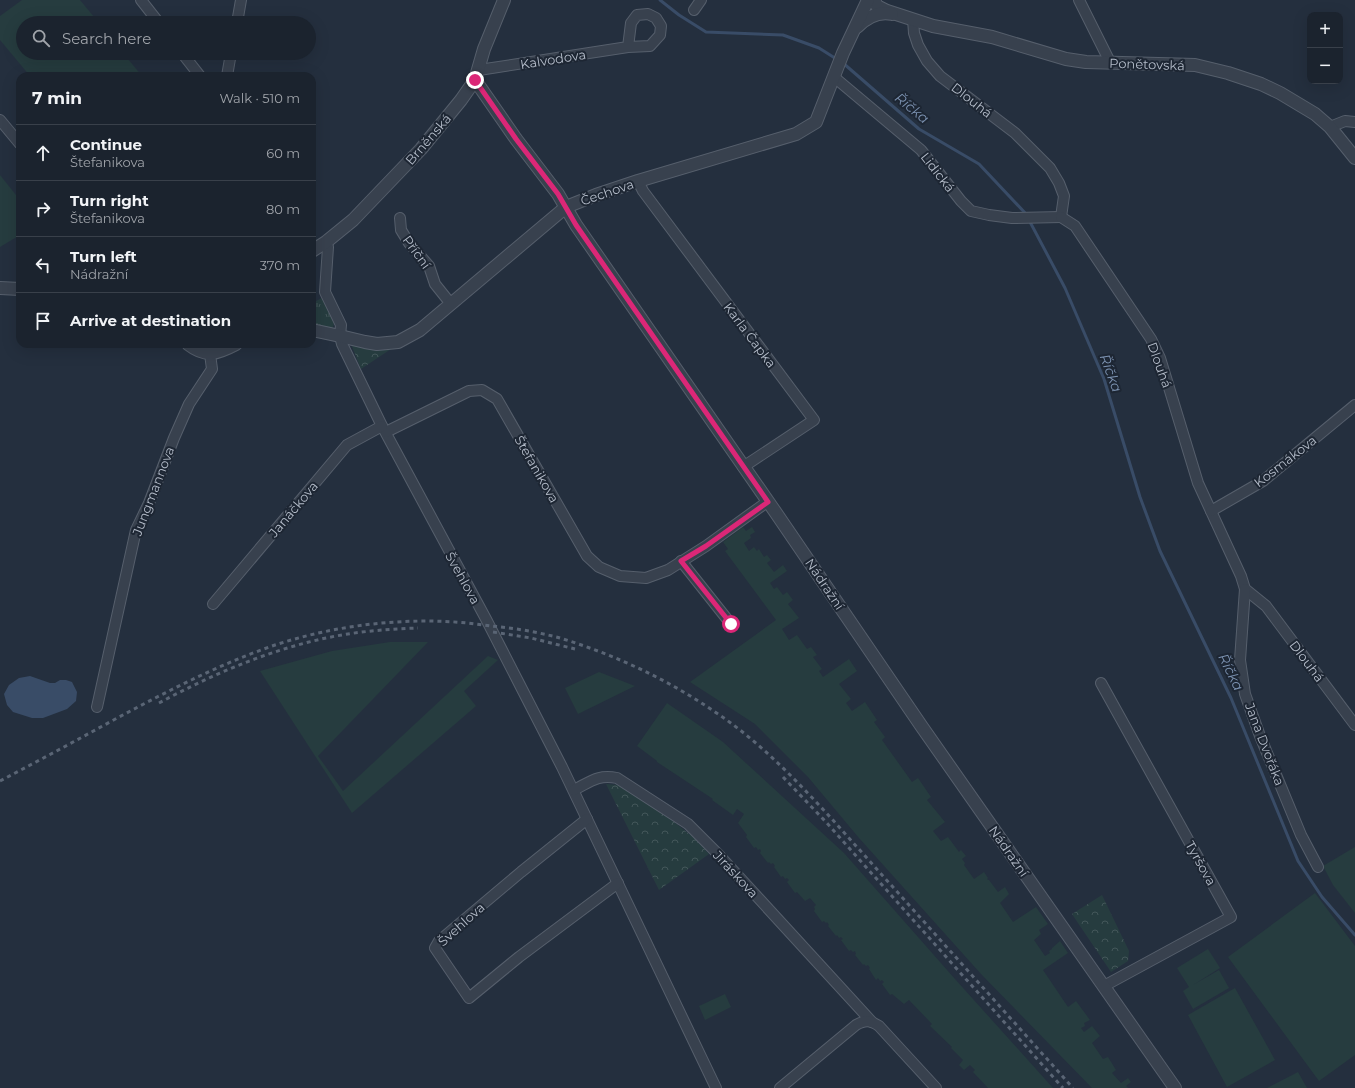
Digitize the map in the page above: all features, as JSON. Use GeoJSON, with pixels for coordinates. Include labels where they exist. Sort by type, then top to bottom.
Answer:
{"type":"FeatureCollection","features":[{"type":"Feature","properties":{"kind":"street"},"geometry":{"type":"LineString","coordinates":[[141,0],[154,16]]}},
{"type":"Feature","properties":{"kind":"street"},"geometry":{"type":"LineString","coordinates":[[238,16],[241,0]]}},
{"type":"Feature","properties":{"kind":"street","name":"Brněnská"},"geometry":{"type":"LineString","coordinates":[[316,248],[353,220],[421,149],[461,100],[477,75],[484,49],[504,0]]}},
{"type":"Feature","properties":{"kind":"street"},"geometry":{"type":"LineString","coordinates":[[694,10],[701,0]]}},
{"type":"Feature","properties":{"kind":"street","name":"Čechova"},"geometry":{"type":"LineString","coordinates":[[316,331],[377,344],[398,342],[420,330],[566,207],[596,194],[796,134],[816,122],[843,53],[868,0]]}},
{"type":"Feature","properties":{"kind":"street"},"geometry":{"type":"LineString","coordinates":[[874,0],[877,6],[899,15]]}},
{"type":"Feature","properties":{"kind":"street"},"geometry":{"type":"LineString","coordinates":[[1079,0],[1110,62]]}},
{"type":"Feature","properties":{"kind":"street"},"geometry":{"type":"LineString","coordinates":[[853,31],[865,19],[874,15],[887,13],[899,15]]}},
{"type":"Feature","properties":{"kind":"street","name":"Ponětovská"},"geometry":{"type":"LineString","coordinates":[[899,15],[933,26],[992,37],[1066,59],[1086,62],[1195,65],[1228,73],[1261,84],[1280,93],[1314,114],[1330,127],[1355,158]]}},
{"type":"Feature","properties":{"kind":"street","name":"Dlouhá"},"geometry":{"type":"LineString","coordinates":[[913,19],[914,33],[918,45],[940,76],[1026,143],[1050,168],[1064,196],[1061,216],[1076,226],[1151,339],[1160,358],[1198,483],[1241,576],[1245,589],[1266,606],[1355,725]]}},
{"type":"Feature","properties":{"kind":"street","name":"Kalvodova"},"geometry":{"type":"LineString","coordinates":[[477,75],[628,47]]}},
{"type":"Feature","properties":{"kind":"street"},"geometry":{"type":"LineString","coordinates":[[187,60],[197,72]]}},
{"type":"Feature","properties":{"kind":"street"},"geometry":{"type":"LineString","coordinates":[[228,72],[230,60]]}},
{"type":"Feature","properties":{"kind":"street","name":"Lidická"},"geometry":{"type":"LineString","coordinates":[[835,74],[921,150],[961,201],[971,211],[1012,218],[1061,216]]}},
{"type":"Feature","properties":{"kind":"street","name":"Nádražní"},"geometry":{"type":"LineString","coordinates":[[477,75],[516,139],[558,194],[576,225],[922,727],[1176,1088]]}},
{"type":"Feature","properties":{"kind":"street"},"geometry":{"type":"LineString","coordinates":[[0,120],[16,139]]}},
{"type":"Feature","properties":{"kind":"street"},"geometry":{"type":"LineString","coordinates":[[1330,127],[1345,121],[1355,122]]}},
{"type":"Feature","properties":{"kind":"street","name":"Karla Čapka"},"geometry":{"type":"LineString","coordinates":[[638,181],[643,191],[814,420],[744,467]]}},
{"type":"Feature","properties":{"kind":"street","name":"Příční"},"geometry":{"type":"LineString","coordinates":[[400,218],[401,230],[409,244],[429,266],[435,284],[451,304]]}},
{"type":"Feature","properties":{"kind":"street"},"geometry":{"type":"LineString","coordinates":[[326,242],[328,247],[325,292],[341,325],[340,336]]}},
{"type":"Feature","properties":{"kind":"street"},"geometry":{"type":"LineString","coordinates":[[0,288],[16,289]]}},
{"type":"Feature","properties":{"kind":"street","name":"Švehlova"},"geometry":{"type":"LineString","coordinates":[[340,336],[342,344],[384,429],[513,670],[574,790],[716,1088]]}},
{"type":"Feature","properties":{"kind":"street"},"geometry":{"type":"LineString","coordinates":[[193,348],[197,351],[210,354],[229,348]]}},
{"type":"Feature","properties":{"kind":"street","name":"Jungmannova"},"geometry":{"type":"LineString","coordinates":[[97,707],[136,530],[149,503],[189,404],[212,369],[210,354]]}},
{"type":"Feature","properties":{"kind":"street","name":"Štefanikova"},"geometry":{"type":"LineString","coordinates":[[384,429],[470,391],[482,390],[497,398],[587,556],[599,567],[620,576],[646,578],[668,570],[706,546],[768,502]]}},
{"type":"Feature","properties":{"kind":"street","name":"Kosmákova"},"geometry":{"type":"LineString","coordinates":[[1211,511],[1263,481],[1355,405]]}},
{"type":"Feature","properties":{"kind":"street","name":"Janáčkova"},"geometry":{"type":"LineString","coordinates":[[213,604],[347,445],[384,429]]}},
{"type":"Feature","properties":{"kind":"street"},"geometry":{"type":"LineString","coordinates":[[681,561],[731,624]]}},
{"type":"Feature","properties":{"kind":"street","name":"Jana Dvořáka"},"geometry":{"type":"LineString","coordinates":[[1245,589],[1240,660],[1245,694],[1260,736],[1301,835],[1318,867]]}},
{"type":"Feature","properties":{"kind":"street","name":"Tyršova"},"geometry":{"type":"LineString","coordinates":[[1101,683],[1232,917],[1104,986]]}},
{"type":"Feature","properties":{"kind":"street","name":"Jiráskova"},"geometry":{"type":"LineString","coordinates":[[574,790],[596,778],[607,776],[617,778],[688,824],[718,854],[872,1022],[878,1026],[936,1088]]}},
{"type":"Feature","properties":{"kind":"street","name":"Švehlova"},"geometry":{"type":"LineString","coordinates":[[588,819],[521,872],[440,941],[435,948],[469,998],[519,957],[618,883]]}},
{"type":"Feature","properties":{"kind":"street"},"geometry":{"type":"LineString","coordinates":[[780,1088],[856,1025],[863,1021],[872,1022]]}},
{"type":"Feature","properties":{"kind":"green space"},"geometry":{"type":"Polygon","coordinates":[[[22,0],[80,0],[93,16],[16,16],[16,59],[0,40],[0,16],[22,0]]]}},
{"type":"Feature","properties":{"kind":"green space"},"geometry":{"type":"Polygon","coordinates":[[[17,60],[129,60],[139,72],[27,72],[17,60]]]}},
{"type":"Feature","properties":{"kind":"green space"},"geometry":{"type":"Polygon","coordinates":[[[0,175],[16,195],[16,237],[0,247],[0,175]]]}},
{"type":"Feature","properties":{"kind":"green space"},"geometry":{"type":"Polygon","coordinates":[[[322,298],[334,324],[332,330],[316,326],[316,301],[322,298]]]}},
{"type":"Feature","properties":{"kind":"green space"},"geometry":{"type":"Polygon","coordinates":[[[351,344],[369,348],[391,349],[361,369],[351,344]]]}},
{"type":"Feature","properties":{"kind":"green space"},"geometry":{"type":"Polygon","coordinates":[[[743,527],[746,531],[752,527],[755,532],[750,535],[751,538],[744,543],[749,551],[754,547],[757,551],[759,549],[764,557],[767,555],[771,560],[767,563],[774,572],[783,565],[787,571],[770,583],[774,589],[777,587],[783,595],[787,592],[793,600],[788,604],[799,618],[782,629],[789,640],[797,635],[807,649],[811,647],[817,655],[813,657],[822,669],[819,671],[823,677],[849,659],[857,671],[839,684],[851,699],[846,703],[852,711],[865,702],[877,720],[874,722],[885,737],[882,740],[912,782],[918,778],[931,797],[927,800],[945,822],[933,831],[941,841],[948,837],[959,852],[961,850],[966,856],[962,859],[965,863],[964,865],[974,879],[984,872],[988,878],[987,879],[998,892],[1005,887],[1009,894],[1000,903],[1013,922],[1036,907],[1048,924],[1039,930],[1041,934],[1034,940],[1045,956],[1050,953],[1049,951],[1060,941],[1068,953],[1043,970],[1068,1007],[1076,1001],[1090,1020],[1084,1023],[1085,1026],[1081,1028],[1084,1032],[1092,1026],[1100,1036],[1092,1043],[1103,1059],[1108,1057],[1116,1070],[1112,1073],[1121,1083],[1128,1078],[1131,1082],[1126,1086],[1128,1088],[1092,1088],[981,974],[859,838],[808,777],[755,724],[690,682],[776,620],[725,551],[728,549],[723,542],[743,527]]]}},
{"type":"Feature","properties":{"kind":"green space"},"geometry":{"type":"Polygon","coordinates":[[[390,642],[428,642],[318,756],[343,791],[488,656],[498,660],[464,691],[476,706],[352,813],[260,671],[332,651],[390,642]]]}},
{"type":"Feature","properties":{"kind":"green space"},"geometry":{"type":"Polygon","coordinates":[[[599,672],[635,686],[578,714],[565,688],[599,672]]]}},
{"type":"Feature","properties":{"kind":"green space"},"geometry":{"type":"Polygon","coordinates":[[[667,703],[723,742],[844,853],[1053,1088],[988,1088],[973,1072],[975,1070],[970,1065],[964,1070],[959,1065],[963,1060],[930,1026],[932,1024],[909,1000],[904,1004],[892,994],[890,995],[882,984],[884,982],[882,980],[880,981],[878,978],[876,980],[868,965],[863,965],[855,955],[855,951],[849,951],[841,940],[843,939],[841,937],[839,938],[837,935],[836,936],[828,926],[829,925],[827,922],[822,922],[814,911],[814,907],[816,905],[810,898],[805,901],[797,892],[795,893],[787,882],[789,880],[787,878],[785,879],[783,876],[781,877],[773,863],[768,863],[760,853],[760,849],[758,850],[756,847],[754,848],[738,823],[744,814],[737,809],[733,815],[712,800],[713,799],[657,762],[637,746],[667,703]]]}},
{"type":"Feature","properties":{"kind":"green space"},"geometry":{"type":"Polygon","coordinates":[[[606,784],[619,785],[664,814],[693,837],[709,854],[659,890],[606,784]]]}},
{"type":"Feature","properties":{"kind":"green space"},"geometry":{"type":"Polygon","coordinates":[[[1355,847],[1355,913],[1333,885],[1323,866],[1355,847]]]}},
{"type":"Feature","properties":{"kind":"green space"},"geometry":{"type":"Polygon","coordinates":[[[1315,893],[1355,946],[1355,1055],[1319,1081],[1228,957],[1315,893]]]}},
{"type":"Feature","properties":{"kind":"green space"},"geometry":{"type":"Polygon","coordinates":[[[1102,895],[1129,951],[1128,961],[1111,972],[1072,914],[1102,895]]]}},
{"type":"Feature","properties":{"kind":"green space"},"geometry":{"type":"Polygon","coordinates":[[[1208,949],[1220,968],[1193,985],[1219,970],[1229,988],[1193,1009],[1183,991],[1189,987],[1177,968],[1208,949]]]}},
{"type":"Feature","properties":{"kind":"green space"},"geometry":{"type":"Polygon","coordinates":[[[1235,988],[1275,1060],[1227,1087],[1188,1015],[1235,988]]]}},
{"type":"Feature","properties":{"kind":"green space"},"geometry":{"type":"Polygon","coordinates":[[[725,994],[731,1007],[705,1020],[699,1006],[725,994]]]}},
{"type":"Feature","properties":{"kind":"green space"},"geometry":{"type":"Polygon","coordinates":[[[1298,1072],[1307,1088],[1267,1088],[1298,1072]]]}},
{"type":"Feature","properties":{"kind":"water"},"geometry":{"type":"Polygon","coordinates":[[[30,676],[50,683],[55,683],[60,680],[72,682],[77,692],[76,701],[67,709],[43,718],[32,718],[13,712],[7,705],[4,694],[9,685],[19,678],[30,676]]]}},
{"type":"Feature","properties":{"kind":"waterway","name":"Říčka"},"geometry":{"type":"LineString","coordinates":[[660,0],[679,15],[706,32],[783,35],[819,48],[838,60]]}},
{"type":"Feature","properties":{"kind":"waterway","name":"Říčka"},"geometry":{"type":"LineString","coordinates":[[843,63],[919,129],[979,164],[1027,215]]}},
{"type":"Feature","properties":{"kind":"waterway","name":"Říčka"},"geometry":{"type":"LineString","coordinates":[[1029,220],[1065,288],[1104,379],[1140,497],[1160,551],[1231,698],[1298,861],[1322,897],[1355,935]]}},
{"type":"Feature","properties":{"kind":"railway"},"geometry":{"type":"LineString","coordinates":[[0,781],[138,707],[196,678],[255,652],[298,638],[322,632],[370,624],[419,621],[468,623],[526,630],[560,638],[621,660],[678,689],[731,723],[762,748],[791,775],[831,818],[1073,1088]]}},
{"type":"Feature","properties":{"kind":"railway"},"geometry":{"type":"LineString","coordinates":[[159,703],[223,672],[290,647],[346,634],[377,630],[418,628]]}},
{"type":"Feature","properties":{"kind":"railway"},"geometry":{"type":"LineString","coordinates":[[493,632],[531,638],[575,649]]}},
{"type":"Feature","properties":{"kind":"railway"},"geometry":{"type":"LineString","coordinates":[[783,777],[825,821],[1063,1088]]}},
{"type":"Feature","properties":{"kind":"route"},"geometry":{"type":"LineString","coordinates":[[475,80],[516,139],[558,194],[576,225],[768,502],[706,546],[681,561],[731,624]]}}]}
